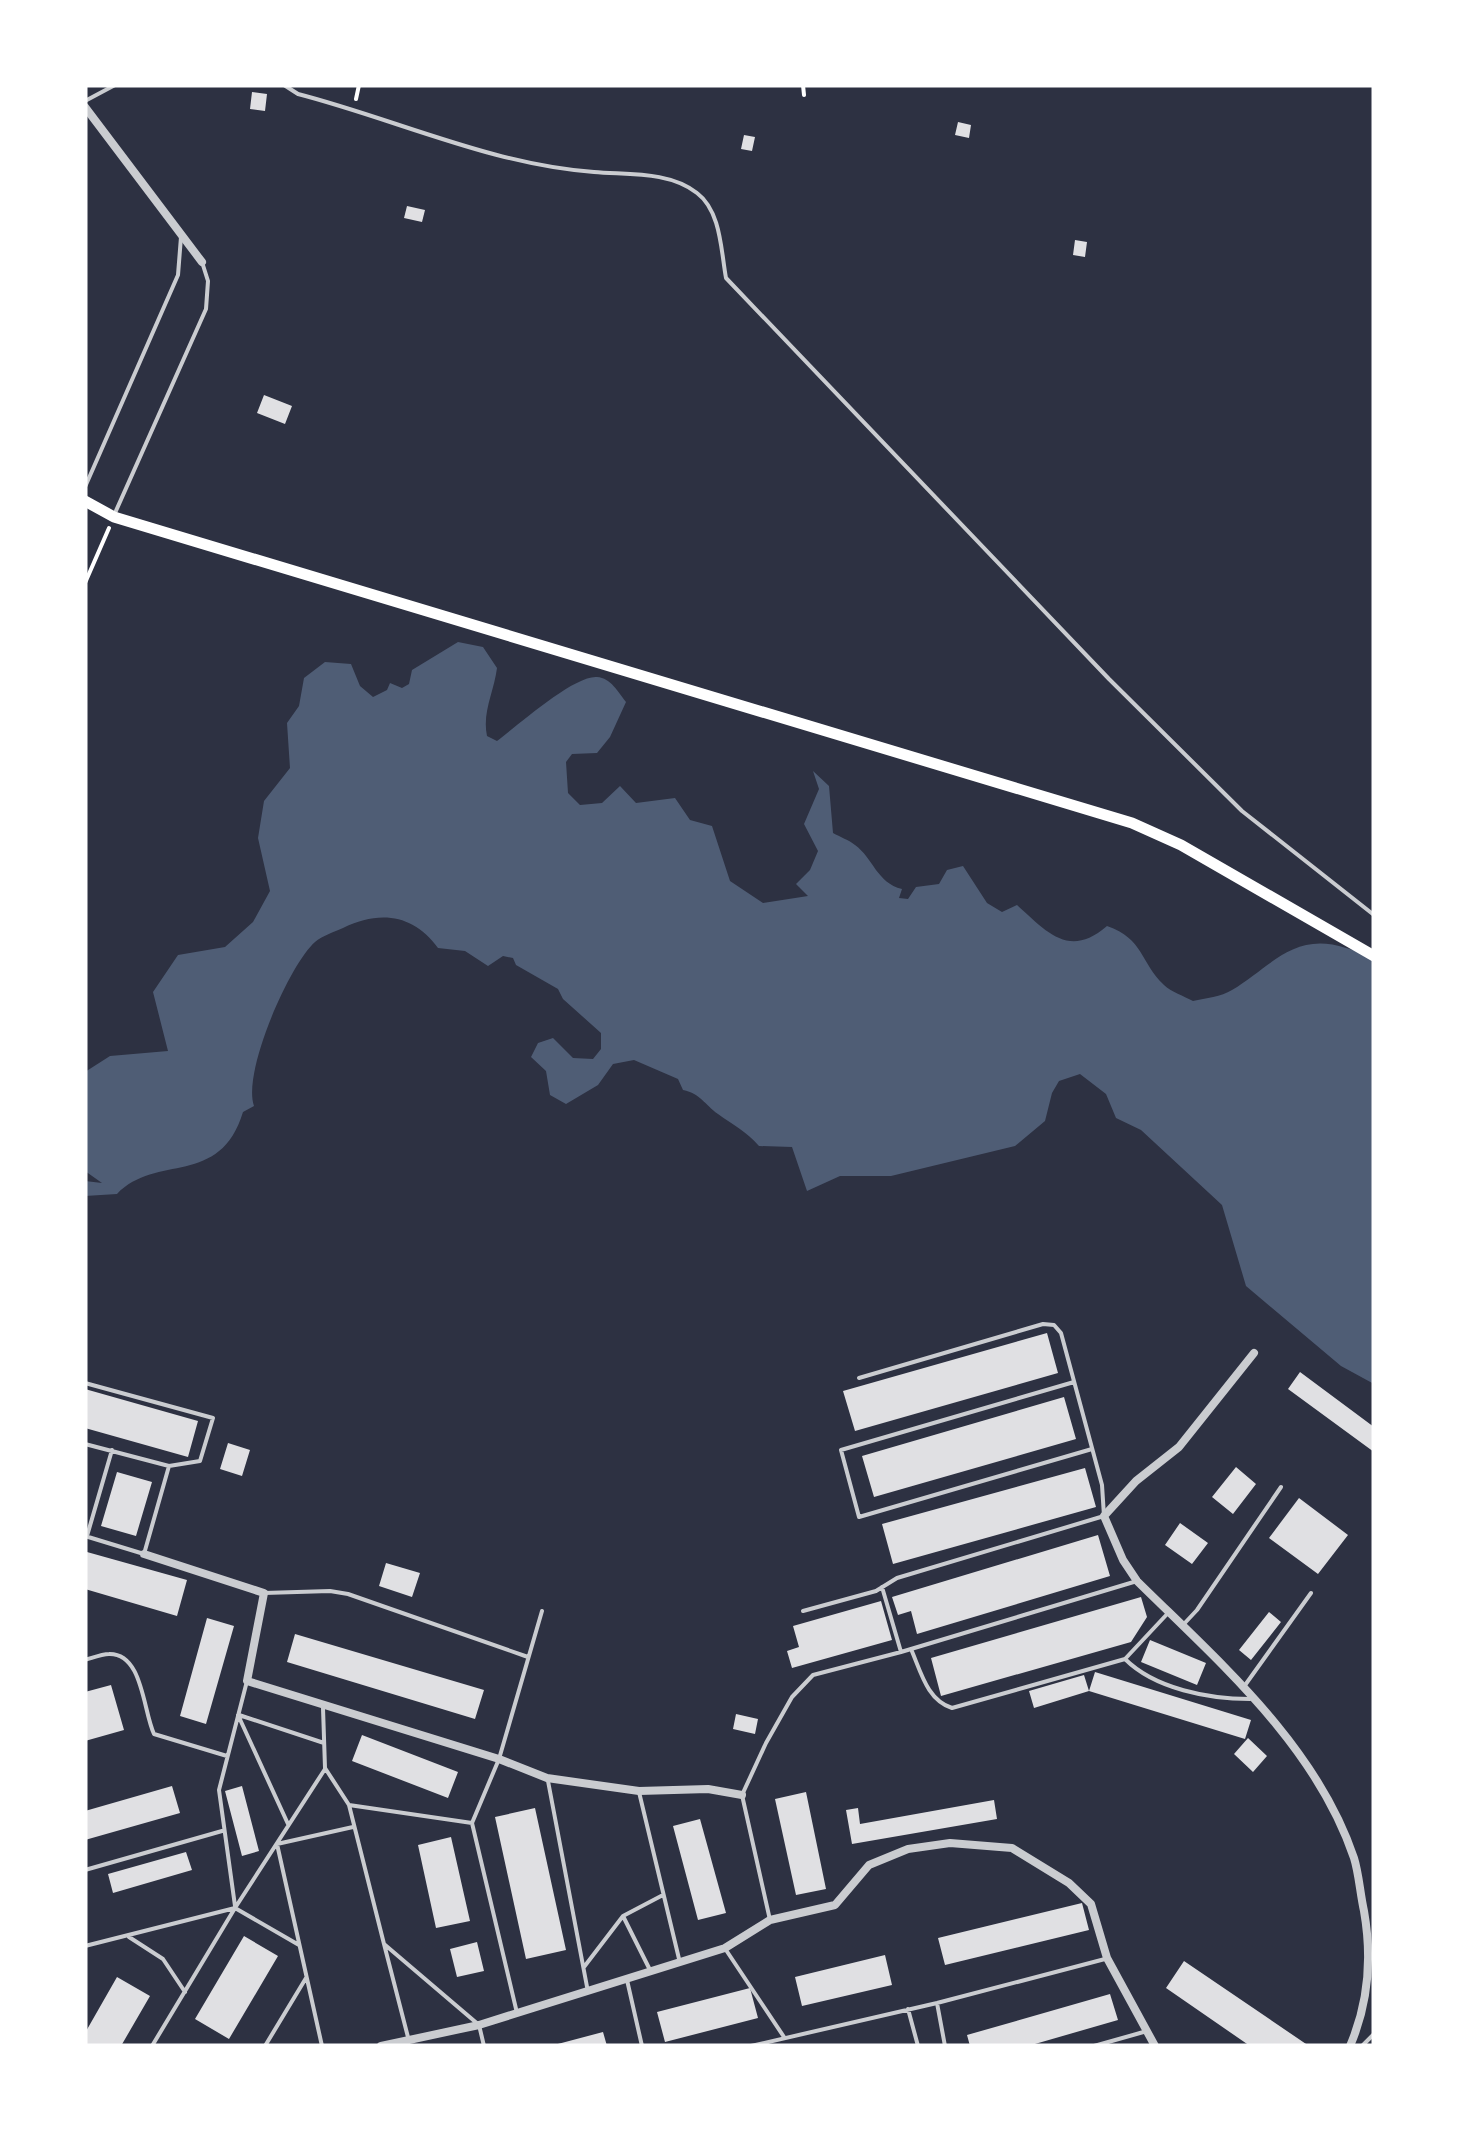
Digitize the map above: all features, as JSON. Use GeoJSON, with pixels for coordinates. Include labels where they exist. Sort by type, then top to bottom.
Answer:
{"type":"FeatureCollection","features":[{"type":"Feature","properties":{"kind":"main road"},"geometry":{"type":"LineString","coordinates":[[85,501],[114,517],[1132,823],[1181,845],[1374,956]]}},
{"type":"Feature","properties":{"kind":"street"},"geometry":{"type":"LineString","coordinates":[[85,104],[202,262]]}},
{"type":"Feature","properties":{"kind":"street"},"geometry":{"type":"LineString","coordinates":[[1254,1353],[1180,1447],[1136,1481],[1104,1516],[1137,1581],[1254,1700],[1320,1785],[1354,1858],[1370,1947],[1367,1987],[1350,2046]]}},
{"type":"Feature","properties":{"kind":"street"},"geometry":{"type":"LineString","coordinates":[[144,1554],[264,1592],[246,1681],[499,1759],[547,1778],[638,1791],[708,1790],[742,1794]]}},
{"type":"Feature","properties":{"kind":"street"},"geometry":{"type":"LineString","coordinates":[[381,2046],[479,2025],[725,1948],[770,1920],[835,1905],[869,1865],[908,1849],[950,1843],[1012,1848],[1069,1883],[1091,1904],[1107,1958],[1155,2046]]}},
{"type":"Feature","properties":{"kind":"lane"},"geometry":{"type":"LineString","coordinates":[[85,104],[115,85]]}},
{"type":"Feature","properties":{"kind":"lane"},"geometry":{"type":"LineString","coordinates":[[284,85],[298,94],[481,148],[568,170],[672,178],[700,194],[716,219],[726,278],[1108,679],[1242,811],[1374,915]]}},
{"type":"Feature","properties":{"kind":"lane"},"geometry":{"type":"LineString","coordinates":[[85,487],[178,275],[181,234]]}},
{"type":"Feature","properties":{"kind":"lane"},"geometry":{"type":"LineString","coordinates":[[114,517],[206,308],[208,281],[202,262]]}},
{"type":"Feature","properties":{"kind":"lane"},"geometry":{"type":"LineString","coordinates":[[803,1611],[882,1587],[896,1578],[1104,1516],[1102,1485],[1061,1333],[1054,1326],[1044,1324],[859,1378]]}},
{"type":"Feature","properties":{"kind":"lane"},"geometry":{"type":"LineString","coordinates":[[1074,1382],[841,1450],[854,1500],[859,1517],[1092,1448]]}},
{"type":"Feature","properties":{"kind":"lane"},"geometry":{"type":"LineString","coordinates":[[85,1383],[213,1418],[200,1461],[169,1466],[85,1444]]}},
{"type":"Feature","properties":{"kind":"lane"},"geometry":{"type":"LineString","coordinates":[[112,1450],[86,1536],[144,1554],[169,1466]]}},
{"type":"Feature","properties":{"kind":"lane"},"geometry":{"type":"LineString","coordinates":[[1182,1626],[1197,1610],[1281,1486]]}},
{"type":"Feature","properties":{"kind":"lane"},"geometry":{"type":"LineString","coordinates":[[770,1920],[742,1794],[792,1696],[814,1675],[1137,1581]]}},
{"type":"Feature","properties":{"kind":"lane"},"geometry":{"type":"LineString","coordinates":[[882,1587],[900,1652]]}},
{"type":"Feature","properties":{"kind":"lane"},"geometry":{"type":"LineString","coordinates":[[264,1592],[348,1594],[528,1657]]}},
{"type":"Feature","properties":{"kind":"lane"},"geometry":{"type":"LineString","coordinates":[[1243,1688],[1312,1594]]}},
{"type":"Feature","properties":{"kind":"lane"},"geometry":{"type":"LineString","coordinates":[[517,2012],[472,1823],[499,1759],[542,1611]]}},
{"type":"Feature","properties":{"kind":"lane"},"geometry":{"type":"LineString","coordinates":[[911,1649],[938,1704],[952,1708],[1125,1659],[1169,1612]]}},
{"type":"Feature","properties":{"kind":"lane"},"geometry":{"type":"LineString","coordinates":[[85,1660],[111,1653],[124,1659],[136,1670],[146,1717],[154,1734],[227,1756]]}},
{"type":"Feature","properties":{"kind":"lane"},"geometry":{"type":"LineString","coordinates":[[1125,1659],[1140,1674],[1218,1699],[1254,1700]]}},
{"type":"Feature","properties":{"kind":"lane"},"geometry":{"type":"LineString","coordinates":[[235,1908],[218,1790],[246,1681]]}},
{"type":"Feature","properties":{"kind":"lane"},"geometry":{"type":"LineString","coordinates":[[323,1703],[325,1768],[349,1805],[409,2041]]}},
{"type":"Feature","properties":{"kind":"lane"},"geometry":{"type":"LineString","coordinates":[[238,1714],[324,1743]]}},
{"type":"Feature","properties":{"kind":"lane"},"geometry":{"type":"LineString","coordinates":[[238,1714],[289,1825]]}},
{"type":"Feature","properties":{"kind":"lane"},"geometry":{"type":"LineString","coordinates":[[152,2046],[325,1768]]}},
{"type":"Feature","properties":{"kind":"lane"},"geometry":{"type":"LineString","coordinates":[[547,1778],[588,1992]]}},
{"type":"Feature","properties":{"kind":"lane"},"geometry":{"type":"LineString","coordinates":[[638,1791],[680,1963]]}},
{"type":"Feature","properties":{"kind":"lane"},"geometry":{"type":"LineString","coordinates":[[349,1805],[472,1823]]}},
{"type":"Feature","properties":{"kind":"lane"},"geometry":{"type":"LineString","coordinates":[[277,1844],[354,1826]]}},
{"type":"Feature","properties":{"kind":"lane"},"geometry":{"type":"LineString","coordinates":[[85,1870],[222,1830]]}},
{"type":"Feature","properties":{"kind":"lane"},"geometry":{"type":"LineString","coordinates":[[277,1844],[322,2046]]}},
{"type":"Feature","properties":{"kind":"lane"},"geometry":{"type":"LineString","coordinates":[[583,1968],[623,1916],[663,1895]]}},
{"type":"Feature","properties":{"kind":"lane"},"geometry":{"type":"LineString","coordinates":[[85,1946],[235,1908],[299,1945]]}},
{"type":"Feature","properties":{"kind":"lane"},"geometry":{"type":"LineString","coordinates":[[623,1916],[651,1972]]}},
{"type":"Feature","properties":{"kind":"lane"},"geometry":{"type":"LineString","coordinates":[[128,1936],[163,1959],[185,1992]]}},
{"type":"Feature","properties":{"kind":"lane"},"geometry":{"type":"LineString","coordinates":[[384,1944],[479,2025],[484,2046]]}},
{"type":"Feature","properties":{"kind":"lane"},"geometry":{"type":"LineString","coordinates":[[725,1948],[784,2037]]}},
{"type":"Feature","properties":{"kind":"lane"},"geometry":{"type":"LineString","coordinates":[[750,2046],[937,2003],[1107,1958]]}},
{"type":"Feature","properties":{"kind":"lane"},"geometry":{"type":"LineString","coordinates":[[265,2046],[306,1978]]}},
{"type":"Feature","properties":{"kind":"lane"},"geometry":{"type":"LineString","coordinates":[[627,1980],[642,2046]]}},
{"type":"Feature","properties":{"kind":"lane"},"geometry":{"type":"LineString","coordinates":[[937,2003],[945,2046]]}},
{"type":"Feature","properties":{"kind":"lane"},"geometry":{"type":"LineString","coordinates":[[908,2010],[918,2046]]}},
{"type":"Feature","properties":{"kind":"lane"},"geometry":{"type":"LineString","coordinates":[[1094,2046],[1147,2031]]}},
{"type":"Feature","properties":{"kind":"lane"},"geometry":{"type":"LineString","coordinates":[[1362,2046],[1374,2034]]}},
{"type":"Feature","properties":{"kind":"path"},"geometry":{"type":"LineString","coordinates":[[354,109],[359,85]]}},
{"type":"Feature","properties":{"kind":"path"},"geometry":{"type":"LineString","coordinates":[[803,85],[804,94]]}},
{"type":"Feature","properties":{"kind":"path"},"geometry":{"type":"LineString","coordinates":[[85,583],[114,517]]}},
{"type":"Feature","properties":{"kind":"water"},"geometry":{"type":"Polygon","coordinates":[[[458,642],[483,647],[497,668],[486,727],[487,736],[497,741],[574,684],[597,677],[610,683],[626,702],[610,737],[597,753],[572,754],[566,762],[568,793],[580,805],[602,803],[620,786],[636,803],[675,798],[690,820],[712,826],[730,881],[763,903],[808,896],[796,884],[810,870],[818,851],[804,824],[819,789],[813,771],[829,786],[833,833],[855,845],[881,876],[902,889],[899,898],[908,899],[916,887],[939,884],[947,870],[963,866],[987,903],[1002,912],[1017,905],[1059,938],[1081,940],[1107,926],[1119,931],[1135,944],[1164,985],[1193,1001],[1228,992],[1298,947],[1328,944],[1371,959],[1374,1384],[1341,1366],[1246,1286],[1222,1205],[1141,1130],[1116,1118],[1106,1094],[1080,1074],[1059,1081],[1045,1121],[1015,1146],[891,1176],[840,1176],[807,1191],[792,1147],[759,1146],[698,1097],[683,1090],[678,1079],[634,1060],[613,1064],[598,1085],[566,1104],[550,1095],[546,1071],[531,1057],[538,1043],[553,1038],[573,1058],[593,1059],[601,1049],[601,1033],[563,999],[558,989],[516,965],[513,958],[503,956],[488,966],[465,951],[438,948],[418,928],[395,918],[356,922],[321,938],[304,954],[281,995],[261,1046],[252,1090],[254,1106],[243,1112],[233,1136],[219,1151],[203,1161],[133,1182],[117,1194],[85,1196],[85,1181],[102,1183],[85,1171],[85,1072],[110,1056],[168,1051],[153,992],[178,955],[225,947],[253,922],[270,891],[258,838],[264,801],[290,768],[287,723],[299,706],[304,678],[325,662],[351,664],[360,686],[373,697],[387,690],[390,683],[402,688],[409,684],[412,670],[458,642]]]}},
{"type":"Feature","properties":{"kind":"building"},"geometry":{"type":"Polygon","coordinates":[[[252,92],[267,94],[265,111],[250,109],[252,92]]]}},
{"type":"Feature","properties":{"kind":"building"},"geometry":{"type":"Polygon","coordinates":[[[958,122],[971,125],[969,138],[955,135],[958,122]]]}},
{"type":"Feature","properties":{"kind":"building"},"geometry":{"type":"Polygon","coordinates":[[[744,135],[755,137],[752,151],[741,149],[744,135]]]}},
{"type":"Feature","properties":{"kind":"building"},"geometry":{"type":"Polygon","coordinates":[[[407,206],[425,210],[422,222],[404,218],[407,206]]]}},
{"type":"Feature","properties":{"kind":"building"},"geometry":{"type":"Polygon","coordinates":[[[1075,240],[1087,242],[1085,257],[1073,255],[1075,240]]]}},
{"type":"Feature","properties":{"kind":"building"},"geometry":{"type":"Polygon","coordinates":[[[264,395],[292,406],[285,424],[257,413],[264,395]]]}},
{"type":"Feature","properties":{"kind":"building"},"geometry":{"type":"Polygon","coordinates":[[[1047,1333],[1058,1373],[855,1431],[843,1391],[1047,1333]]]}},
{"type":"Feature","properties":{"kind":"building"},"geometry":{"type":"Polygon","coordinates":[[[1300,1372],[1374,1427],[1374,1452],[1288,1389],[1300,1372]]]}},
{"type":"Feature","properties":{"kind":"building"},"geometry":{"type":"Polygon","coordinates":[[[85,1389],[198,1421],[188,1457],[85,1428],[85,1389]]]}},
{"type":"Feature","properties":{"kind":"building"},"geometry":{"type":"Polygon","coordinates":[[[1064,1397],[1076,1439],[874,1497],[862,1456],[1064,1397]]]}},
{"type":"Feature","properties":{"kind":"building"},"geometry":{"type":"Polygon","coordinates":[[[228,1443],[250,1450],[242,1476],[220,1469],[228,1443]]]}},
{"type":"Feature","properties":{"kind":"building"},"geometry":{"type":"Polygon","coordinates":[[[1236,1467],[1256,1484],[1233,1514],[1212,1497],[1236,1467]]]}},
{"type":"Feature","properties":{"kind":"building"},"geometry":{"type":"Polygon","coordinates":[[[1085,1468],[1096,1507],[893,1564],[882,1524],[1085,1468]]]}},
{"type":"Feature","properties":{"kind":"building"},"geometry":{"type":"Polygon","coordinates":[[[117,1472],[152,1482],[136,1536],[101,1526],[117,1472]]]}},
{"type":"Feature","properties":{"kind":"building"},"geometry":{"type":"Polygon","coordinates":[[[1299,1498],[1348,1535],[1318,1574],[1269,1538],[1299,1498]]]}},
{"type":"Feature","properties":{"kind":"building"},"geometry":{"type":"Polygon","coordinates":[[[1180,1523],[1208,1543],[1192,1564],[1165,1545],[1180,1523]]]}},
{"type":"Feature","properties":{"kind":"building"},"geometry":{"type":"Polygon","coordinates":[[[1098,1535],[1110,1576],[917,1634],[911,1611],[898,1615],[892,1597],[1098,1535]]]}},
{"type":"Feature","properties":{"kind":"building"},"geometry":{"type":"Polygon","coordinates":[[[87,1552],[187,1580],[177,1616],[85,1589],[87,1552]]]}},
{"type":"Feature","properties":{"kind":"building"},"geometry":{"type":"Polygon","coordinates":[[[386,1563],[420,1573],[412,1597],[379,1586],[386,1563]]]}},
{"type":"Feature","properties":{"kind":"building"},"geometry":{"type":"Polygon","coordinates":[[[1141,1597],[1147,1617],[1131,1642],[941,1696],[931,1658],[1141,1597]]]}},
{"type":"Feature","properties":{"kind":"building"},"geometry":{"type":"Polygon","coordinates":[[[881,1601],[892,1640],[792,1668],[787,1651],[799,1647],[793,1626],[881,1601]]]}},
{"type":"Feature","properties":{"kind":"building"},"geometry":{"type":"Polygon","coordinates":[[[1269,1612],[1281,1622],[1251,1660],[1239,1650],[1269,1612]]]}},
{"type":"Feature","properties":{"kind":"building"},"geometry":{"type":"Polygon","coordinates":[[[207,1618],[234,1626],[206,1724],[180,1716],[207,1618]]]}},
{"type":"Feature","properties":{"kind":"building"},"geometry":{"type":"Polygon","coordinates":[[[295,1634],[484,1690],[475,1719],[287,1662],[295,1634]]]}},
{"type":"Feature","properties":{"kind":"building"},"geometry":{"type":"Polygon","coordinates":[[[1150,1640],[1206,1663],[1197,1685],[1141,1662],[1150,1640]]]}},
{"type":"Feature","properties":{"kind":"building"},"geometry":{"type":"Polygon","coordinates":[[[1095,1672],[1251,1720],[1245,1739],[1089,1691],[1095,1672]]]}},
{"type":"Feature","properties":{"kind":"building"},"geometry":{"type":"Polygon","coordinates":[[[1084,1675],[1089,1691],[1034,1708],[1029,1691],[1084,1675]]]}},
{"type":"Feature","properties":{"kind":"building"},"geometry":{"type":"Polygon","coordinates":[[[111,1685],[124,1730],[85,1741],[85,1692],[111,1685]]]}},
{"type":"Feature","properties":{"kind":"building"},"geometry":{"type":"Polygon","coordinates":[[[736,1714],[758,1719],[755,1734],[733,1729],[736,1714]]]}},
{"type":"Feature","properties":{"kind":"building"},"geometry":{"type":"Polygon","coordinates":[[[362,1735],[458,1772],[448,1798],[352,1761],[362,1735]]]}},
{"type":"Feature","properties":{"kind":"building"},"geometry":{"type":"Polygon","coordinates":[[[1248,1738],[1267,1756],[1253,1772],[1234,1754],[1248,1738]]]}},
{"type":"Feature","properties":{"kind":"building"},"geometry":{"type":"Polygon","coordinates":[[[172,1786],[180,1813],[85,1840],[85,1811],[172,1786]]]}},
{"type":"Feature","properties":{"kind":"building"},"geometry":{"type":"Polygon","coordinates":[[[242,1786],[259,1851],[242,1856],[225,1791],[242,1786]]]}},
{"type":"Feature","properties":{"kind":"building"},"geometry":{"type":"Polygon","coordinates":[[[806,1792],[826,1889],[796,1895],[775,1799],[806,1792]]]}},
{"type":"Feature","properties":{"kind":"building"},"geometry":{"type":"Polygon","coordinates":[[[994,1800],[997,1819],[852,1844],[846,1810],[858,1808],[860,1824],[994,1800]]]}},
{"type":"Feature","properties":{"kind":"building"},"geometry":{"type":"Polygon","coordinates":[[[535,1808],[566,1950],[526,1959],[495,1817],[535,1808]]]}},
{"type":"Feature","properties":{"kind":"building"},"geometry":{"type":"Polygon","coordinates":[[[700,1819],[726,1913],[698,1920],[673,1826],[700,1819]]]}},
{"type":"Feature","properties":{"kind":"building"},"geometry":{"type":"Polygon","coordinates":[[[451,1837],[470,1921],[436,1928],[418,1845],[451,1837]]]}},
{"type":"Feature","properties":{"kind":"building"},"geometry":{"type":"Polygon","coordinates":[[[186,1852],[192,1870],[113,1893],[108,1874],[186,1852]]]}},
{"type":"Feature","properties":{"kind":"building"},"geometry":{"type":"Polygon","coordinates":[[[1082,1903],[1089,1930],[945,1965],[938,1938],[1082,1903]]]}},
{"type":"Feature","properties":{"kind":"building"},"geometry":{"type":"Polygon","coordinates":[[[244,1936],[278,1956],[229,2039],[195,2019],[244,1936]]]}},
{"type":"Feature","properties":{"kind":"building"},"geometry":{"type":"Polygon","coordinates":[[[477,1942],[484,1971],[457,1977],[450,1949],[477,1942]]]}},
{"type":"Feature","properties":{"kind":"building"},"geometry":{"type":"Polygon","coordinates":[[[885,1955],[892,1985],[802,2006],[795,1977],[885,1955]]]}},
{"type":"Feature","properties":{"kind":"building"},"geometry":{"type":"Polygon","coordinates":[[[1184,1961],[1309,2046],[1250,2046],[1166,1988],[1184,1961]]]}},
{"type":"Feature","properties":{"kind":"building"},"geometry":{"type":"Polygon","coordinates":[[[117,1977],[150,1996],[121,2046],[85,2046],[85,2033],[117,1977]]]}},
{"type":"Feature","properties":{"kind":"building"},"geometry":{"type":"Polygon","coordinates":[[[750,1988],[758,2018],[665,2042],[657,2012],[750,1988]]]}},
{"type":"Feature","properties":{"kind":"building"},"geometry":{"type":"Polygon","coordinates":[[[1110,1994],[1118,2020],[1028,2046],[970,2046],[967,2035],[1110,1994]]]}},
{"type":"Feature","properties":{"kind":"building"},"geometry":{"type":"Polygon","coordinates":[[[603,2032],[607,2046],[554,2046],[554,2045],[603,2032]]]}}]}
